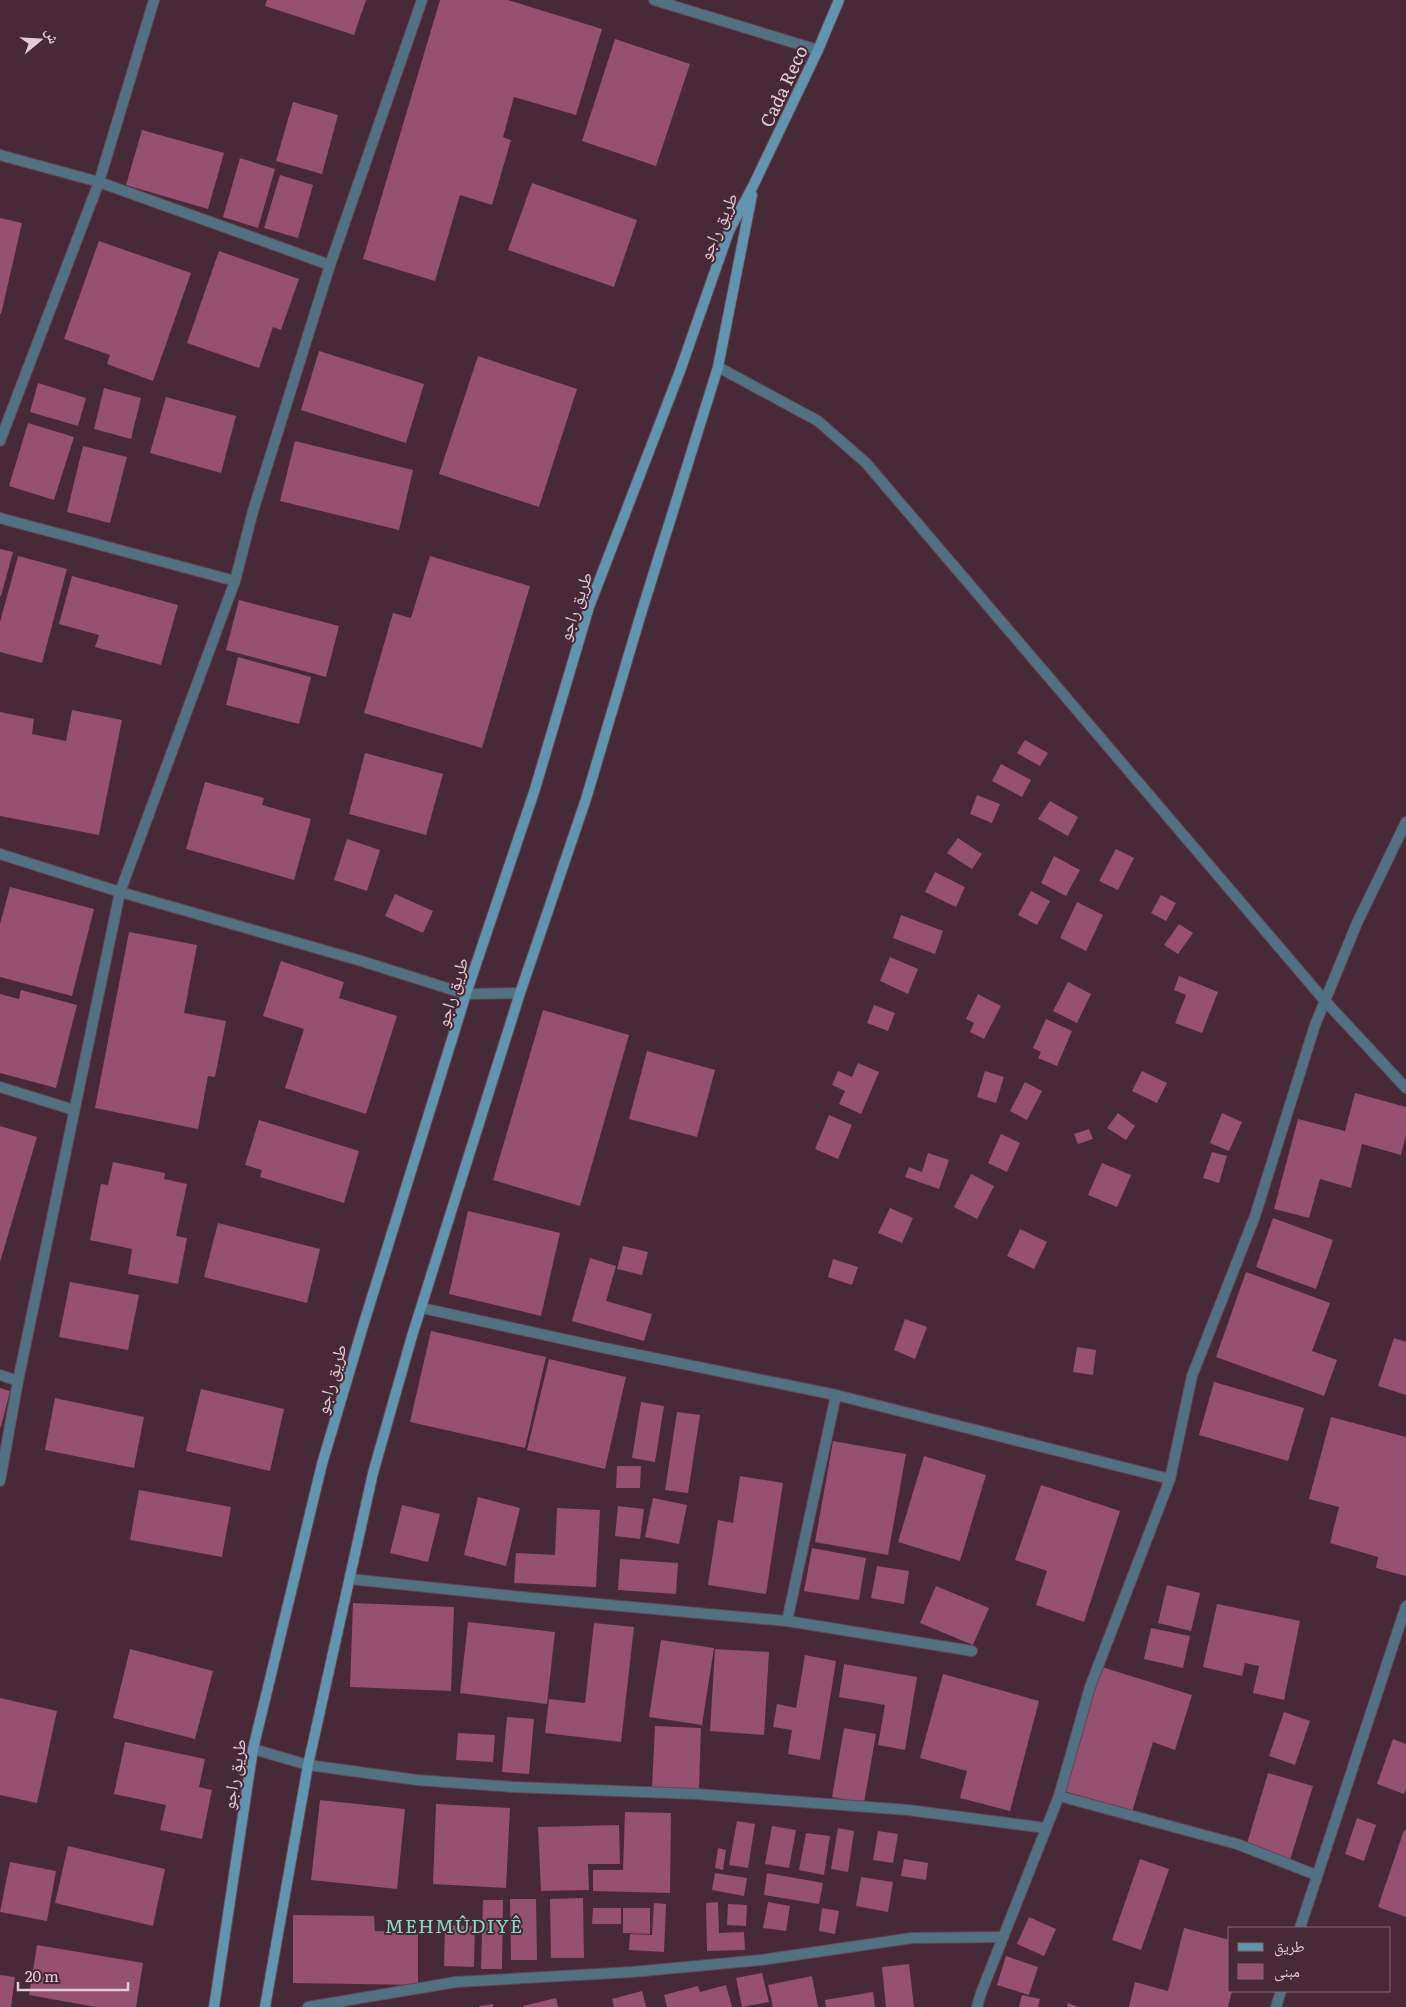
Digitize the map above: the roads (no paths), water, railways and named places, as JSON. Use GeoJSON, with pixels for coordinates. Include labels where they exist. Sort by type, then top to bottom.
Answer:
{"type":"FeatureCollection","features":[{"type":"Feature","properties":{"kind":"main road","name":"Cada Reco"},"geometry":{"type":"LineString","coordinates":[[754,184],[818,50],[839,0]]}},
{"type":"Feature","properties":{"kind":"main road","name":"طريق راجو"},"geometry":{"type":"LineString","coordinates":[[265,2007],[308,1765],[373,1473],[520,993],[586,799],[640,617],[718,367],[754,184]]}},
{"type":"Feature","properties":{"kind":"main road","name":"طريق راجو"},"geometry":{"type":"LineString","coordinates":[[214,2007],[253,1749],[322,1464],[466,994],[535,789],[589,607],[680,371],[729,231],[754,184]]}},
{"type":"Feature","properties":{"kind":"street"},"geometry":{"type":"LineString","coordinates":[[0,441],[99,182],[154,0]]}},
{"type":"Feature","properties":{"kind":"street"},"geometry":{"type":"LineString","coordinates":[[0,1481],[18,1381],[120,892],[235,581],[253,511],[330,265],[422,0]]}},
{"type":"Feature","properties":{"kind":"street"},"geometry":{"type":"LineString","coordinates":[[654,0],[818,50]]}},
{"type":"Feature","properties":{"kind":"street"},"geometry":{"type":"LineString","coordinates":[[0,155],[99,182],[330,265]]}},
{"type":"Feature","properties":{"kind":"street"},"geometry":{"type":"LineString","coordinates":[[718,367],[818,421],[866,463],[1325,1001],[1406,1088]]}},
{"type":"Feature","properties":{"kind":"street"},"geometry":{"type":"LineString","coordinates":[[0,518],[235,581]]}},
{"type":"Feature","properties":{"kind":"street"},"geometry":{"type":"LineString","coordinates":[[978,2007],[981,1993],[1059,1796],[1090,1686],[1170,1479],[1192,1376],[1255,1216],[1315,1025],[1357,923],[1406,822]]}},
{"type":"Feature","properties":{"kind":"street"},"geometry":{"type":"LineString","coordinates":[[0,854],[120,892],[358,960],[466,994],[520,993]]}},
{"type":"Feature","properties":{"kind":"street"},"geometry":{"type":"LineString","coordinates":[[0,1087],[74,1110]]}},
{"type":"Feature","properties":{"kind":"street"},"geometry":{"type":"LineString","coordinates":[[422,1308],[595,1346],[836,1395],[1170,1479]]}},
{"type":"Feature","properties":{"kind":"street"},"geometry":{"type":"LineString","coordinates":[[0,1374],[18,1381]]}},
{"type":"Feature","properties":{"kind":"street"},"geometry":{"type":"LineString","coordinates":[[788,1622],[836,1395]]}},
{"type":"Feature","properties":{"kind":"street"},"geometry":{"type":"LineString","coordinates":[[350,1579],[788,1622],[972,1651]]}},
{"type":"Feature","properties":{"kind":"street"},"geometry":{"type":"LineString","coordinates":[[1300,1927],[1406,1606]]}},
{"type":"Feature","properties":{"kind":"street"},"geometry":{"type":"LineString","coordinates":[[253,1749],[308,1765],[427,1781],[513,1787],[696,1794],[908,1810],[1046,1828]]}},
{"type":"Feature","properties":{"kind":"street"},"geometry":{"type":"LineString","coordinates":[[1059,1796],[1237,1844],[1316,1875]]}},
{"type":"Feature","properties":{"kind":"street"},"geometry":{"type":"LineString","coordinates":[[308,2007],[456,1982],[632,1972],[761,1960],[912,1938],[1003,1937]]}},
{"type":"Feature","properties":{"kind":"street"},"geometry":{"type":"LineString","coordinates":[[1276,2007],[1281,1992]]}},
{"type":"Feature","properties":{"kind":"district","name":"MEHMÛDIYÊ"},"geometry":{"type":"Point","coordinates":[454,1925]}}]}
